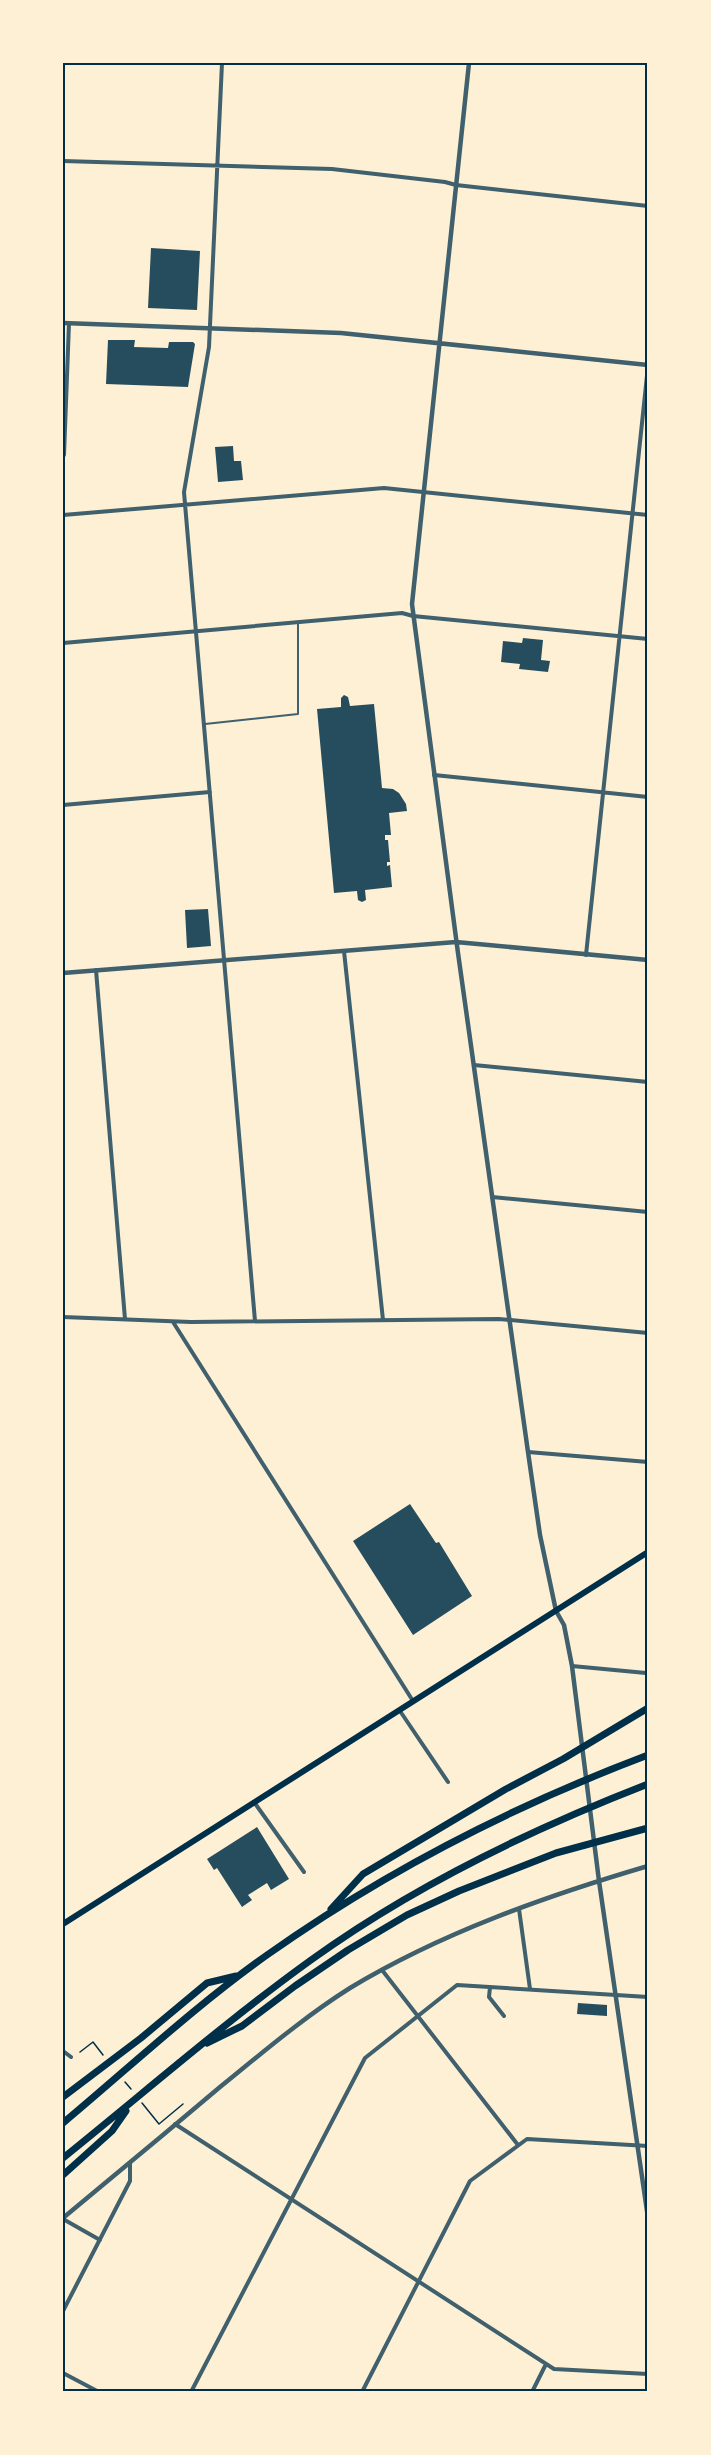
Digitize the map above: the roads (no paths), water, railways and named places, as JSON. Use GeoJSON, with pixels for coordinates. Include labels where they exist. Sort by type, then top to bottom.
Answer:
{"type":"FeatureCollection","features":[{"type":"Feature","properties":{"kind":"highway"},"geometry":{"type":"LineString","coordinates":[[323,1917],[363,1874],[648,1708]]}},
{"type":"Feature","properties":{"kind":"highway"},"geometry":{"type":"LineString","coordinates":[[63,2122],[240,1975],[323,1917],[404,1867],[498,1819],[648,1755]]}},
{"type":"Feature","properties":{"kind":"highway"},"geometry":{"type":"LineString","coordinates":[[63,2158],[197,2049],[313,1959],[424,1890],[490,1854],[550,1825],[648,1784]]}},
{"type":"Feature","properties":{"kind":"highway"},"geometry":{"type":"LineString","coordinates":[[197,2049],[242,2026],[339,1956],[407,1915],[459,1891],[556,1852],[648,1828]]}},
{"type":"Feature","properties":{"kind":"highway"},"geometry":{"type":"LineString","coordinates":[[63,2097],[207,1983],[240,1975]]}},
{"type":"Feature","properties":{"kind":"highway"},"geometry":{"type":"LineString","coordinates":[[63,2175],[112,2131],[132,2102]]}},
{"type":"Feature","properties":{"kind":"main road"},"geometry":{"type":"LineString","coordinates":[[63,1924],[648,1552]]}},
{"type":"Feature","properties":{"kind":"street"},"geometry":{"type":"LineString","coordinates":[[222,63],[209,347],[184,492],[255,1321]]}},
{"type":"Feature","properties":{"kind":"street"},"geometry":{"type":"LineString","coordinates":[[469,63],[412,604],[456,942],[540,1535],[556,1611],[564,1625],[572,1666],[599,1881],[648,2218]]}},
{"type":"Feature","properties":{"kind":"street"},"geometry":{"type":"LineString","coordinates":[[63,162],[332,169],[648,206]]}},
{"type":"Feature","properties":{"kind":"street"},"geometry":{"type":"LineString","coordinates":[[64,455],[66,323],[341,333],[648,366],[586,955]]}},
{"type":"Feature","properties":{"kind":"street"},"geometry":{"type":"LineString","coordinates":[[63,515],[384,488],[648,515]]}},
{"type":"Feature","properties":{"kind":"street"},"geometry":{"type":"LineString","coordinates":[[63,643],[402,613],[413,616],[648,639]]}},
{"type":"Feature","properties":{"kind":"street"},"geometry":{"type":"LineString","coordinates":[[434,774],[648,797]]}},
{"type":"Feature","properties":{"kind":"street"},"geometry":{"type":"LineString","coordinates":[[63,805],[210,792]]}},
{"type":"Feature","properties":{"kind":"street"},"geometry":{"type":"LineString","coordinates":[[63,973],[456,942],[648,960]]}},
{"type":"Feature","properties":{"kind":"street"},"geometry":{"type":"LineString","coordinates":[[344,951],[383,1320]]}},
{"type":"Feature","properties":{"kind":"street"},"geometry":{"type":"LineString","coordinates":[[96,970],[125,1319]]}},
{"type":"Feature","properties":{"kind":"street"},"geometry":{"type":"LineString","coordinates":[[474,1065],[648,1082]]}},
{"type":"Feature","properties":{"kind":"street"},"geometry":{"type":"LineString","coordinates":[[492,1197],[648,1212]]}},
{"type":"Feature","properties":{"kind":"street"},"geometry":{"type":"LineString","coordinates":[[63,1317],[173,1321],[509,1320],[648,1333]]}},
{"type":"Feature","properties":{"kind":"street"},"geometry":{"type":"LineString","coordinates":[[173,1321],[413,1702]]}},
{"type":"Feature","properties":{"kind":"street"},"geometry":{"type":"LineString","coordinates":[[528,1452],[648,1462]]}},
{"type":"Feature","properties":{"kind":"street"},"geometry":{"type":"LineString","coordinates":[[572,1666],[647,1672]]}},
{"type":"Feature","properties":{"kind":"street"},"geometry":{"type":"LineString","coordinates":[[400,1711],[448,1782]]}},
{"type":"Feature","properties":{"kind":"street"},"geometry":{"type":"LineString","coordinates":[[254,1803],[304,1872]]}},
{"type":"Feature","properties":{"kind":"street"},"geometry":{"type":"LineString","coordinates":[[100,2240],[63,2219],[297,2025],[350,1989],[426,1947],[519,1909],[648,1866]]}},
{"type":"Feature","properties":{"kind":"street"},"geometry":{"type":"LineString","coordinates":[[519,1909],[531,1989]]}},
{"type":"Feature","properties":{"kind":"street"},"geometry":{"type":"LineString","coordinates":[[382,1970],[518,2145]]}},
{"type":"Feature","properties":{"kind":"street"},"geometry":{"type":"LineString","coordinates":[[191,2392],[365,2058],[457,1985],[648,1997]]}},
{"type":"Feature","properties":{"kind":"street"},"geometry":{"type":"LineString","coordinates":[[490,1987],[489,1997],[504,2016]]}},
{"type":"Feature","properties":{"kind":"street"},"geometry":{"type":"LineString","coordinates":[[63,2051],[71,2056]]}},
{"type":"Feature","properties":{"kind":"street"},"geometry":{"type":"LineString","coordinates":[[176,2124],[546,2364],[561,2371],[648,2374]]}},
{"type":"Feature","properties":{"kind":"street"},"geometry":{"type":"LineString","coordinates":[[362,2392],[470,2181],[527,2139],[648,2146]]}},
{"type":"Feature","properties":{"kind":"street"},"geometry":{"type":"LineString","coordinates":[[63,2311],[130,2181],[130,2163]]}},
{"type":"Feature","properties":{"kind":"street"},"geometry":{"type":"LineString","coordinates":[[532,2392],[546,2364]]}},
{"type":"Feature","properties":{"kind":"street"},"geometry":{"type":"LineString","coordinates":[[63,2373],[99,2392]]}},
{"type":"Feature","properties":{"kind":"lane"},"geometry":{"type":"LineString","coordinates":[[205,723],[298,714],[298,622]]}}]}
